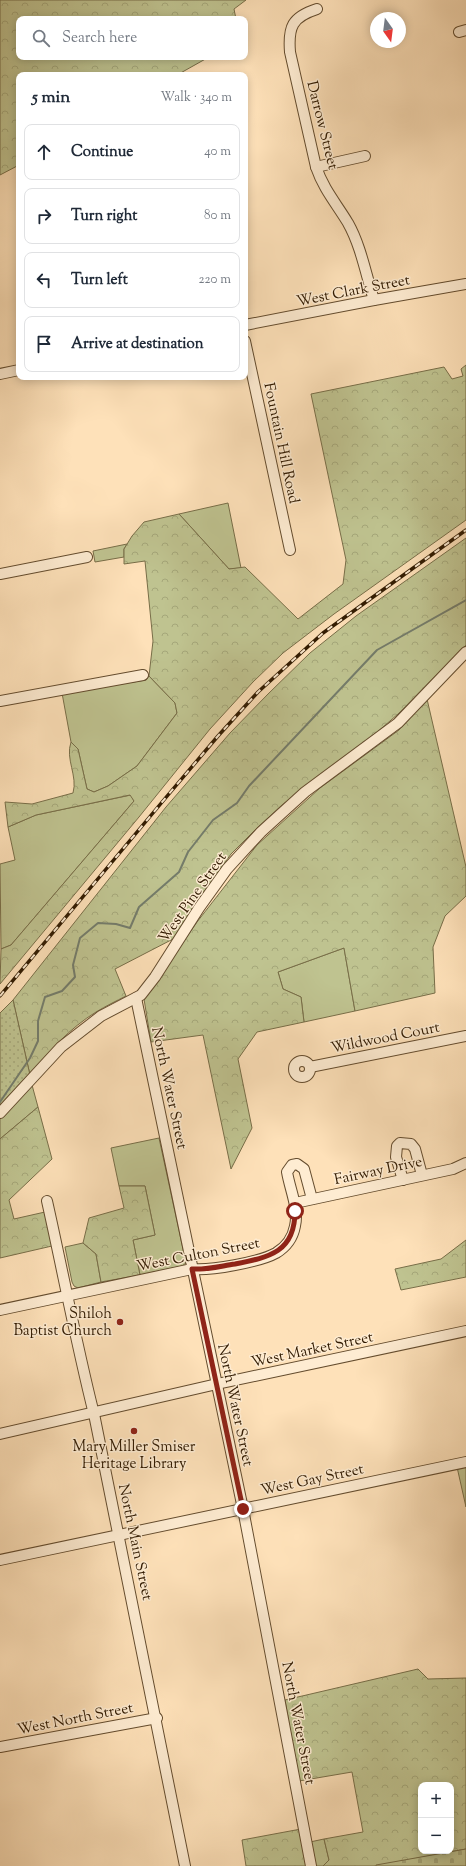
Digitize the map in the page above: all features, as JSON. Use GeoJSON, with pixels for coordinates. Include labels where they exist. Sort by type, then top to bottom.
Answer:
{"type":"FeatureCollection","features":[{"type":"Feature","properties":{"kind":"street","name":"Darrow Street"},"geometry":{"type":"LineString","coordinates":[[317,9],[306,12],[294,20],[291,26],[289,42],[290,52],[316,167],[322,185],[348,223],[355,238],[374,300]]}},
{"type":"Feature","properties":{"kind":"street"},"geometry":{"type":"LineString","coordinates":[[316,167],[365,156]]}},
{"type":"Feature","properties":{"kind":"street","name":"West Clark Street"},"geometry":{"type":"LineString","coordinates":[[248,324],[466,284]]}},
{"type":"Feature","properties":{"kind":"street","name":"Fountain Hill Road"},"geometry":{"type":"LineString","coordinates":[[248,356],[290,550]]}},
{"type":"Feature","properties":{"kind":"street"},"geometry":{"type":"LineString","coordinates":[[0,374],[16,371]]}},
{"type":"Feature","properties":{"kind":"street"},"geometry":{"type":"LineString","coordinates":[[0,574],[87,557]]}},
{"type":"Feature","properties":{"kind":"street","name":"West Pine Street"},"geometry":{"type":"LineString","coordinates":[[0,1113],[61,1047],[101,1016],[136,998],[155,977],[199,908],[227,869],[261,832],[305,792],[398,723],[466,652]]}},
{"type":"Feature","properties":{"kind":"street"},"geometry":{"type":"LineString","coordinates":[[0,701],[143,675]]}},
{"type":"Feature","properties":{"kind":"street","name":"North Water Street"},"geometry":{"type":"LineString","coordinates":[[136,998],[243,1509],[311,1866]]}},
{"type":"Feature","properties":{"kind":"street","name":"Wildwood Court"},"geometry":{"type":"LineString","coordinates":[[310,1067],[466,1036]]}},
{"type":"Feature","properties":{"kind":"street"},"geometry":{"type":"LineString","coordinates":[[403,1180],[396,1153],[397,1146],[400,1143],[405,1142],[411,1144],[415,1149],[422,1175]]}},
{"type":"Feature","properties":{"kind":"street","name":"Fairway Drive"},"geometry":{"type":"LineString","coordinates":[[295,1203],[453,1169],[466,1163]]}},
{"type":"Feature","properties":{"kind":"street","name":"West Culton Street"},"geometry":{"type":"LineString","coordinates":[[0,1310],[192,1269],[203,1270],[253,1260],[276,1253],[291,1238],[295,1226],[295,1203],[287,1172],[292,1165],[301,1166],[304,1169],[312,1199]]}},
{"type":"Feature","properties":{"kind":"street","name":"North Main Street"},"geometry":{"type":"LineString","coordinates":[[47,1201],[69,1295],[82,1364],[120,1535],[185,1866]]}},
{"type":"Feature","properties":{"kind":"street","name":"West Market Street"},"geometry":{"type":"LineString","coordinates":[[0,1434],[94,1414],[217,1384],[466,1331]]}},
{"type":"Feature","properties":{"kind":"street","name":"West Gay Street"},"geometry":{"type":"LineString","coordinates":[[0,1560],[466,1462]]}},
{"type":"Feature","properties":{"kind":"street","name":"West North Street"},"geometry":{"type":"LineString","coordinates":[[0,1747],[156,1718]]}},
{"type":"Feature","properties":{"kind":"green space"},"geometry":{"type":"Polygon","coordinates":[[[0,0],[246,0],[234,9],[235,16],[16,16],[16,60],[204,60],[182,72],[16,72],[16,167],[0,175],[0,0]]]}},
{"type":"Feature","properties":{"kind":"green space"},"geometry":{"type":"Polygon","coordinates":[[[466,365],[466,520],[334,614],[283,653],[253,682],[210,729],[0,984],[1,949],[11,945],[134,801],[130,795],[36,815],[8,827],[5,802],[32,804],[73,793],[74,780],[69,755],[71,742],[78,749],[87,789],[94,792],[108,786],[137,766],[177,713],[175,703],[149,676],[153,641],[145,561],[124,564],[124,549],[132,536],[144,522],[179,514],[229,569],[245,567],[298,619],[343,584],[346,560],[311,394],[444,367],[452,379],[463,376],[461,369],[466,365]]]}},
{"type":"Feature","properties":{"kind":"green space"},"geometry":{"type":"Polygon","coordinates":[[[228,503],[241,568],[229,569],[179,514],[228,503]]]}},
{"type":"Feature","properties":{"kind":"green space"},"geometry":{"type":"Polygon","coordinates":[[[466,538],[466,645],[398,714],[375,734],[282,805],[256,829],[231,854],[196,903],[173,939],[115,969],[126,996],[96,1012],[77,1025],[52,1049],[30,1075],[13,1000],[166,807],[230,733],[310,653],[356,616],[466,538]]]}},
{"type":"Feature","properties":{"kind":"green space"},"geometry":{"type":"Polygon","coordinates":[[[127,544],[124,549],[124,557],[95,562],[93,551],[127,544]]]}},
{"type":"Feature","properties":{"kind":"green space"},"geometry":{"type":"Polygon","coordinates":[[[149,676],[175,703],[177,713],[137,766],[108,786],[94,792],[87,789],[78,749],[71,742],[62,693],[146,680],[149,676]]]}},
{"type":"Feature","properties":{"kind":"green space"},"geometry":{"type":"Polygon","coordinates":[[[427,699],[466,867],[466,896],[445,916],[433,947],[435,993],[355,1011],[344,948],[278,972],[283,989],[301,997],[304,1022],[257,1032],[238,1059],[252,1128],[231,1169],[203,1035],[151,1042],[144,999],[197,922],[257,845],[320,788],[399,730],[427,699]]]}},
{"type":"Feature","properties":{"kind":"green space"},"geometry":{"type":"Polygon","coordinates":[[[131,795],[134,801],[11,945],[1,949],[0,864],[15,860],[8,827],[36,815],[131,795]]]}},
{"type":"Feature","properties":{"kind":"green space"},"geometry":{"type":"Polygon","coordinates":[[[344,948],[355,1011],[304,1022],[301,997],[283,989],[278,972],[344,948]]]}},
{"type":"Feature","properties":{"kind":"green space"},"geometry":{"type":"Polygon","coordinates":[[[13,1000],[30,1075],[0,1108],[0,1013],[13,1000]]]}},
{"type":"Feature","properties":{"kind":"green space"},"geometry":{"type":"Polygon","coordinates":[[[32,1085],[38,1107],[0,1139],[0,1118],[32,1085]]]}},
{"type":"Feature","properties":{"kind":"green space"},"geometry":{"type":"Polygon","coordinates":[[[38,1107],[52,1159],[9,1200],[14,1219],[45,1212],[52,1246],[0,1258],[0,1139],[38,1107]]]}},
{"type":"Feature","properties":{"kind":"green space"},"geometry":{"type":"Polygon","coordinates":[[[159,1138],[186,1263],[182,1266],[140,1275],[133,1240],[155,1235],[145,1186],[119,1186],[111,1148],[159,1138]]]}},
{"type":"Feature","properties":{"kind":"green space"},"geometry":{"type":"Polygon","coordinates":[[[119,1186],[145,1186],[155,1235],[133,1240],[140,1275],[101,1282],[96,1254],[83,1243],[89,1218],[124,1208],[119,1186]]]}},
{"type":"Feature","properties":{"kind":"green space"},"geometry":{"type":"Polygon","coordinates":[[[466,1240],[466,1277],[401,1290],[395,1269],[441,1259],[466,1240]]]}},
{"type":"Feature","properties":{"kind":"green space"},"geometry":{"type":"Polygon","coordinates":[[[83,1243],[96,1254],[101,1282],[78,1288],[74,1286],[72,1282],[65,1247],[83,1243]]]}},
{"type":"Feature","properties":{"kind":"green space"},"geometry":{"type":"Polygon","coordinates":[[[466,1465],[466,1507],[457,1467],[466,1465]]]}},
{"type":"Feature","properties":{"kind":"green space"},"geometry":{"type":"Polygon","coordinates":[[[418,1669],[428,1679],[466,1678],[466,1849],[454,1851],[454,1782],[418,1782],[418,1854],[440,1854],[376,1866],[323,1866],[329,1860],[324,1839],[363,1832],[352,1772],[299,1781],[285,1700],[418,1669]]]}},
{"type":"Feature","properties":{"kind":"green space"},"geometry":{"type":"Polygon","coordinates":[[[301,1829],[308,1866],[246,1866],[242,1840],[301,1829]]]}},
{"type":"Feature","properties":{"kind":"green space"},"geometry":{"type":"Polygon","coordinates":[[[324,1839],[329,1860],[323,1866],[315,1866],[310,1842],[324,1839]]]}},
{"type":"Feature","properties":{"kind":"green space"},"geometry":{"type":"Polygon","coordinates":[[[466,1849],[466,1866],[376,1866],[438,1854],[454,1854],[454,1851],[466,1849]]]}},
{"type":"Feature","properties":{"kind":"waterway"},"geometry":{"type":"LineString","coordinates":[[0,1102],[30,1058],[38,1041],[38,1021],[45,997],[62,991],[75,977],[73,965],[80,938],[98,923],[116,924],[130,928],[139,907],[179,872],[188,852],[213,820],[237,803],[249,786],[377,650],[466,600]]}},
{"type":"Feature","properties":{"kind":"railway"},"geometry":{"type":"LineString","coordinates":[[0,996],[218,736],[258,692],[323,633],[466,530]]}},
{"type":"Feature","properties":{"kind":"place","name":"Shiloh Baptist Church"},"geometry":{"type":"Point","coordinates":[120,1322]}},
{"type":"Feature","properties":{"kind":"place","name":"Mary Miller Smiser Heritage Library"},"geometry":{"type":"Point","coordinates":[134,1431]}},
{"type":"Feature","properties":{"kind":"route"},"geometry":{"type":"LineString","coordinates":[[243,1509],[192,1269],[203,1270],[260,1259],[276,1253],[286,1245],[291,1238],[295,1226],[295,1211]]}}]}
